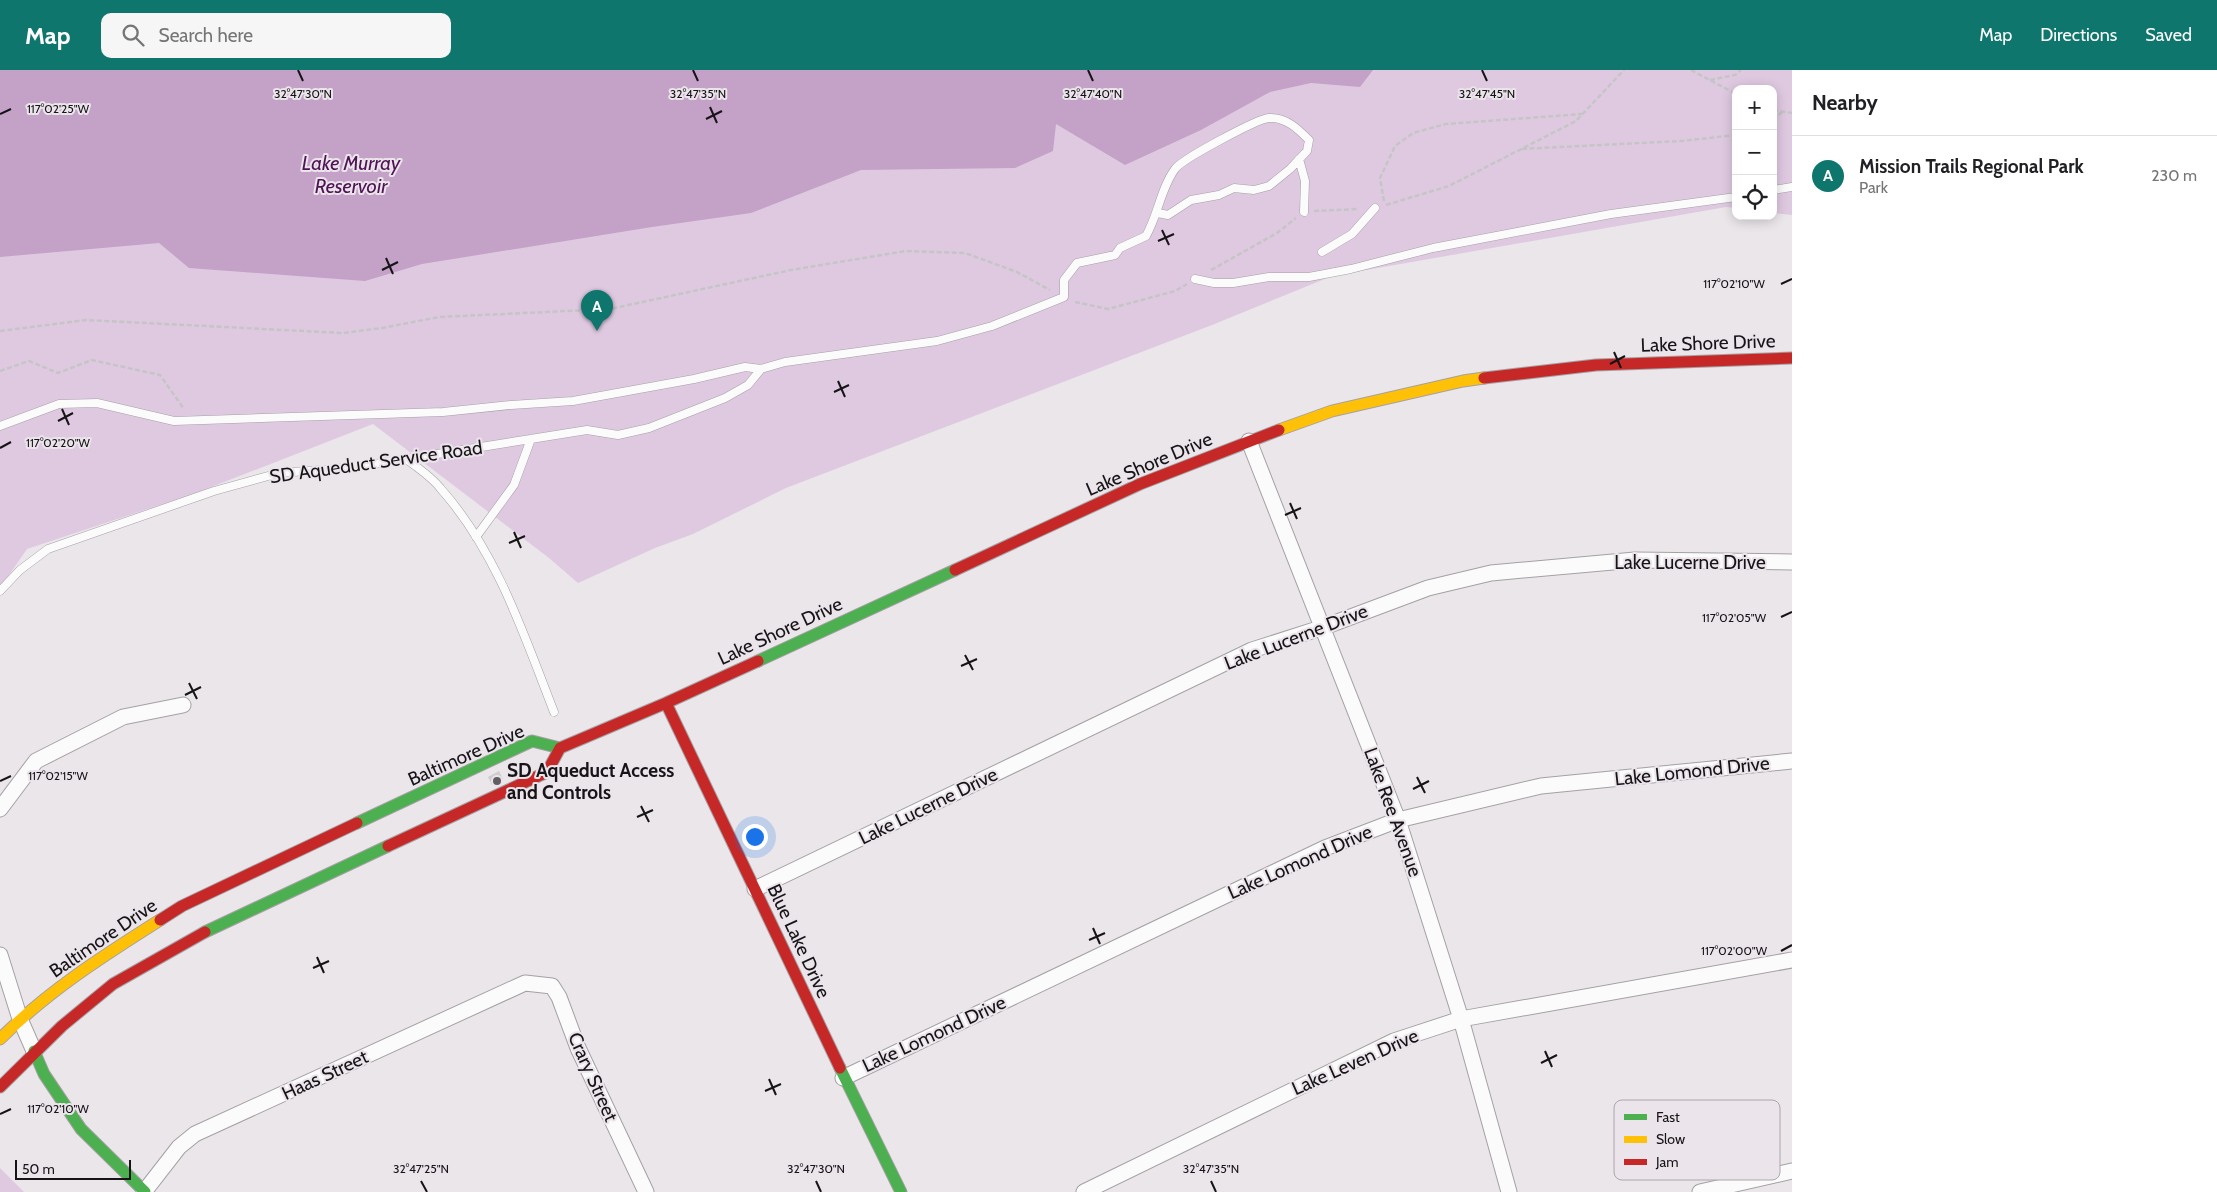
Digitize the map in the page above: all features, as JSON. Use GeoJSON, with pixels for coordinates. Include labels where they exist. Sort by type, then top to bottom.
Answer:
{"type":"FeatureCollection","features":[{"type":"Feature","properties":{"kind":"main road","name":"Lake Shore Drive"},"geometry":{"type":"LineString","coordinates":[[560,748],[666,704],[1140,484],[1332,411],[1463,381],[1596,365],[1792,358]]}},
{"type":"Feature","properties":{"kind":"main road","name":"Blue Lake Drive"},"geometry":{"type":"LineString","coordinates":[[666,704],[843,1078],[901,1192]]}},
{"type":"Feature","properties":{"kind":"main road","name":"Baltimore Drive"},"geometry":{"type":"LineString","coordinates":[[0,1039],[20,1018],[98,958],[182,906],[532,741],[560,748]]}},
{"type":"Feature","properties":{"kind":"main road"},"geometry":{"type":"LineString","coordinates":[[0,1087],[34,1051],[113,984],[199,935],[547,772],[560,748]]}},
{"type":"Feature","properties":{"kind":"main road"},"geometry":{"type":"LineString","coordinates":[[34,1051],[44,1074],[81,1129],[144,1192]]}},
{"type":"Feature","properties":{"kind":"street","name":"Lake Ree Avenue"},"geometry":{"type":"LineString","coordinates":[[1249,441],[1324,626],[1398,820],[1461,1019],[1509,1192]]}},
{"type":"Feature","properties":{"kind":"street","name":"Lake Lucerne Drive"},"geometry":{"type":"LineString","coordinates":[[755,889],[1252,650],[1428,588],[1491,573],[1635,560],[1792,562]]}},
{"type":"Feature","properties":{"kind":"street"},"geometry":{"type":"LineString","coordinates":[[0,809],[36,761],[123,717],[183,706]]}},
{"type":"Feature","properties":{"kind":"street","name":"Lake Lomond Drive"},"geometry":{"type":"LineString","coordinates":[[843,1078],[1325,848],[1398,820],[1541,786],[1792,761]]}},
{"type":"Feature","properties":{"kind":"street"},"geometry":{"type":"LineString","coordinates":[[0,955],[20,1018],[34,1051]]}},
{"type":"Feature","properties":{"kind":"street","name":"Lake Leven Drive"},"geometry":{"type":"LineString","coordinates":[[1084,1192],[1394,1041],[1461,1019],[1792,960]]}},
{"type":"Feature","properties":{"kind":"street","name":"Haas Street"},"geometry":{"type":"LineString","coordinates":[[144,1192],[179,1147],[196,1134],[525,983]]}},
{"type":"Feature","properties":{"kind":"street","name":"Crary Street"},"geometry":{"type":"LineString","coordinates":[[525,983],[552,986],[559,997],[578,1048],[646,1192]]}},
{"type":"Feature","properties":{"kind":"street"},"geometry":{"type":"LineString","coordinates":[[1700,1192],[1753,1180]]}},
{"type":"Feature","properties":{"kind":"lane"},"geometry":{"type":"LineString","coordinates":[[1064,297],[1064,280],[1077,262],[1115,255],[1120,248],[1146,236],[1158,213],[1161,200],[1176,167],[1253,123],[1268,118],[1281,119],[1292,124],[1308,140],[1307,151],[1270,186],[1254,190],[1234,188],[1219,195],[1191,200],[1168,215],[1158,213]]}},
{"type":"Feature","properties":{"kind":"lane"},"geometry":{"type":"LineString","coordinates":[[1299,159],[1306,181],[1304,212]]}},
{"type":"Feature","properties":{"kind":"lane"},"geometry":{"type":"LineString","coordinates":[[1777,189],[1792,187]]}},
{"type":"Feature","properties":{"kind":"lane"},"geometry":{"type":"LineString","coordinates":[[1195,279],[1214,283],[1233,283],[1268,277],[1309,277],[1351,269],[1433,248],[1611,214],[1732,198]]}},
{"type":"Feature","properties":{"kind":"lane"},"geometry":{"type":"LineString","coordinates":[[1322,252],[1352,234],[1375,208]]}},
{"type":"Feature","properties":{"kind":"lane","name":"SD Aqueduct Service Road"},"geometry":{"type":"LineString","coordinates":[[0,426],[59,404],[98,403],[174,420],[192,420],[444,412],[573,401],[694,380],[746,367],[762,369],[785,362],[937,341],[992,326],[1064,297]]}},
{"type":"Feature","properties":{"kind":"lane","name":"SD Aqueduct Service Road"},"geometry":{"type":"LineString","coordinates":[[0,590],[20,570],[48,549],[214,490],[278,473],[335,469],[587,430],[618,435],[649,428],[725,398],[748,385],[762,369]]}},
{"type":"Feature","properties":{"kind":"lane"},"geometry":{"type":"LineString","coordinates":[[476,538],[514,484],[531,439]]}},
{"type":"Feature","properties":{"kind":"lane"},"geometry":{"type":"LineString","coordinates":[[406,459],[440,487],[476,538],[521,624],[554,712]]}},
{"type":"Feature","properties":{"kind":"path"},"geometry":{"type":"LineString","coordinates":[[0,331],[86,320],[342,333],[382,328],[439,317],[610,309],[791,270],[906,251],[965,253],[1017,272],[1064,297],[1086,306],[1108,309],[1175,290],[1277,233],[1304,212],[1375,208],[1449,186],[1576,121],[1624,70]]}},
{"type":"Feature","properties":{"kind":"path"},"geometry":{"type":"LineString","coordinates":[[1691,70],[1732,92]]}},
{"type":"Feature","properties":{"kind":"path"},"geometry":{"type":"LineString","coordinates":[[1709,80],[1735,74],[1741,70]]}},
{"type":"Feature","properties":{"kind":"path"},"geometry":{"type":"LineString","coordinates":[[1777,111],[1792,113]]}},
{"type":"Feature","properties":{"kind":"path"},"geometry":{"type":"LineString","coordinates":[[1777,116],[1782,112]]}},
{"type":"Feature","properties":{"kind":"path"},"geometry":{"type":"LineString","coordinates":[[1385,205],[1380,178],[1395,146],[1413,133],[1446,124],[1583,114]]}},
{"type":"Feature","properties":{"kind":"path"},"geometry":{"type":"LineString","coordinates":[[1520,150],[1681,141],[1732,135]]}},
{"type":"Feature","properties":{"kind":"path"},"geometry":{"type":"LineString","coordinates":[[0,371],[29,361],[58,373],[92,360],[160,374],[192,420]]}},
{"type":"Feature","properties":{"kind":"shaded area"},"geometry":{"type":"Polygon","coordinates":[[[0,70],[1792,70],[1792,215],[1777,213],[1777,85],[1732,85],[1732,208],[1726,207],[1332,276],[1212,325],[786,488],[693,534],[655,548],[578,583],[549,558],[373,424],[196,493],[27,549],[0,588],[0,70]]]}},
{"type":"Feature","properties":{"kind":"shaded area"},"geometry":{"type":"Polygon","coordinates":[[[0,1168],[24,1192],[0,1192],[0,1168]]]}},
{"type":"Feature","properties":{"kind":"water","name":"Lake Murray Reservoir"},"geometry":{"type":"Polygon","coordinates":[[[0,70],[1373,70],[1360,87],[1311,83],[1270,92],[1201,130],[1125,165],[1056,124],[1053,151],[1015,168],[861,170],[751,213],[422,264],[365,281],[189,268],[159,243],[0,257],[0,70]]]}},
{"type":"Feature","properties":{"kind":"building"},"geometry":{"type":"Polygon","coordinates":[[[499,771],[503,779],[492,785],[488,777],[499,771]]]}},
{"type":"Feature","properties":{"kind":"traffic: fast"},"geometry":{"type":"LineString","coordinates":[[758,661],[955,570]]}},
{"type":"Feature","properties":{"kind":"traffic: fast"},"geometry":{"type":"LineString","coordinates":[[357,823],[532,741],[560,748]]}},
{"type":"Feature","properties":{"kind":"traffic: fast"},"geometry":{"type":"LineString","coordinates":[[205,932],[388,846]]}},
{"type":"Feature","properties":{"kind":"traffic: fast"},"geometry":{"type":"LineString","coordinates":[[34,1051],[44,1074],[81,1129],[145,1192]]}},
{"type":"Feature","properties":{"kind":"traffic: fast"},"geometry":{"type":"LineString","coordinates":[[840,1068],[901,1192]]}},
{"type":"Feature","properties":{"kind":"traffic: slow"},"geometry":{"type":"LineString","coordinates":[[1279,430],[1332,411],[1463,381],[1484,378]]}},
{"type":"Feature","properties":{"kind":"traffic: slow"},"geometry":{"type":"LineString","coordinates":[[0,1039],[37,1005],[57,990],[97,961],[160,920]]}},
{"type":"Feature","properties":{"kind":"traffic: jam"},"geometry":{"type":"LineString","coordinates":[[1484,378],[1596,365],[1792,358]]}},
{"type":"Feature","properties":{"kind":"traffic: jam"},"geometry":{"type":"LineString","coordinates":[[955,570],[1140,484],[1279,430]]}},
{"type":"Feature","properties":{"kind":"traffic: jam"},"geometry":{"type":"LineString","coordinates":[[560,748],[758,661]]}},
{"type":"Feature","properties":{"kind":"traffic: jam"},"geometry":{"type":"LineString","coordinates":[[666,703],[840,1068]]}},
{"type":"Feature","properties":{"kind":"traffic: jam"},"geometry":{"type":"LineString","coordinates":[[388,846],[547,772],[560,748]]}},
{"type":"Feature","properties":{"kind":"traffic: jam"},"geometry":{"type":"LineString","coordinates":[[160,920],[182,906],[357,823]]}},
{"type":"Feature","properties":{"kind":"traffic: jam"},"geometry":{"type":"LineString","coordinates":[[0,1087],[62,1026],[113,984],[205,932]]}},
{"type":"Feature","properties":{"kind":"place","name":"Mission Trails Regional Park"},"geometry":{"type":"Point","coordinates":[597,331]}},
{"type":"Feature","properties":{"kind":"place","name":"SD Aqueduct Access and Controls"},"geometry":{"type":"Point","coordinates":[497,781]}}]}
